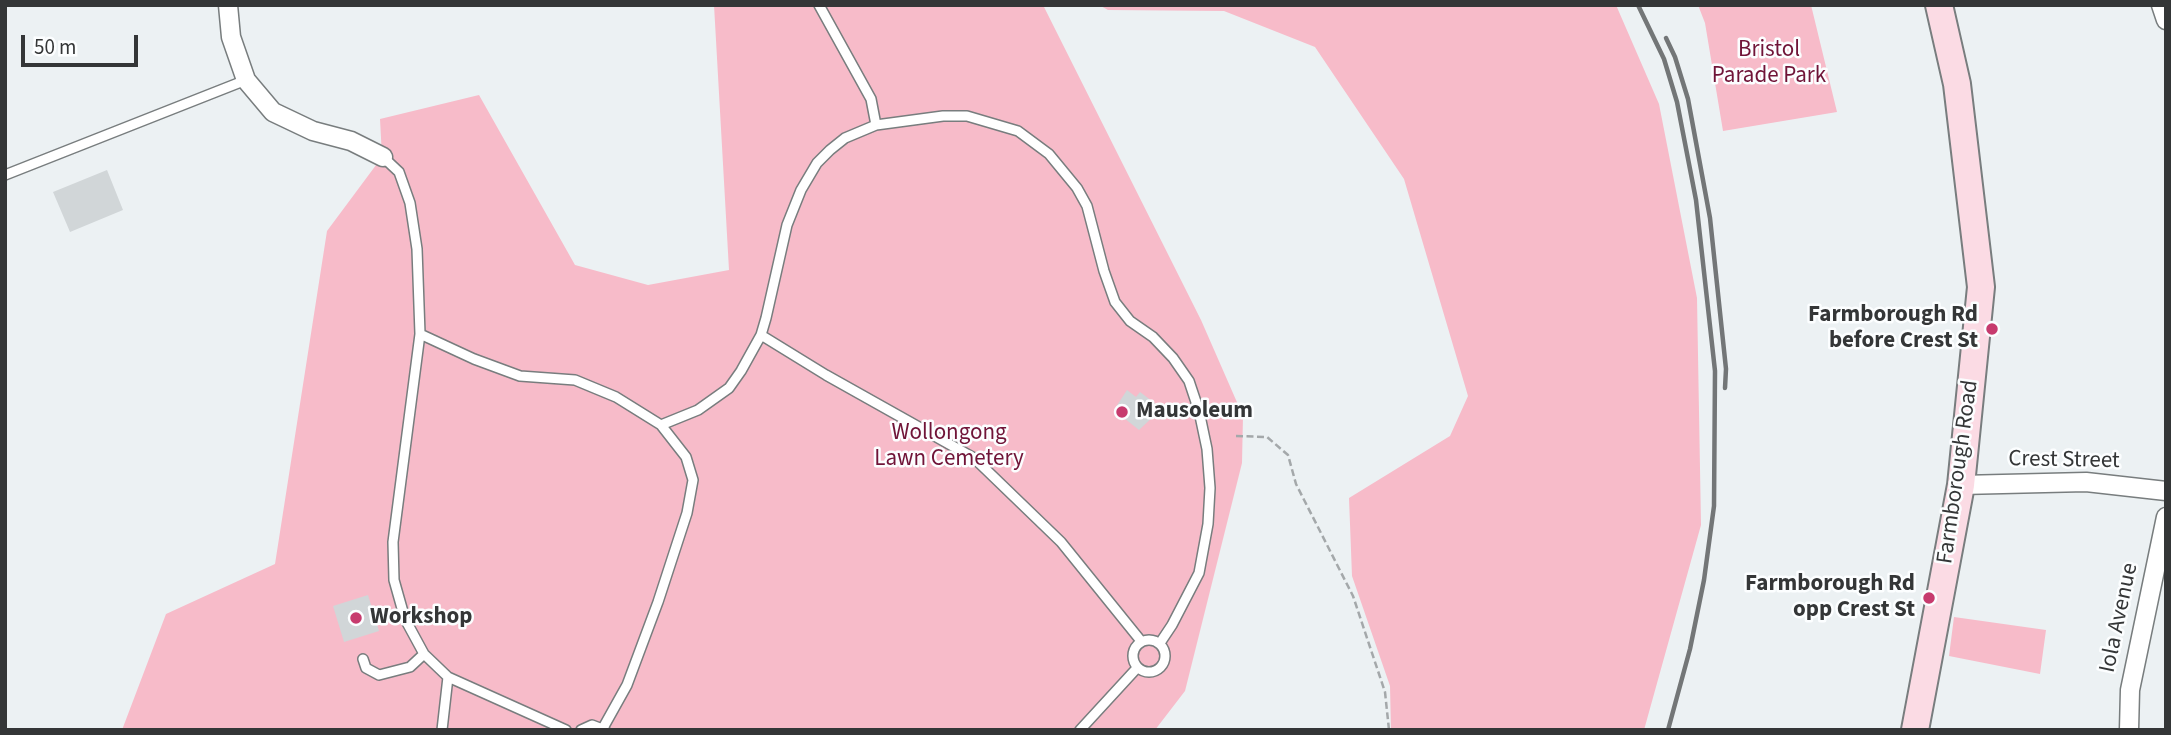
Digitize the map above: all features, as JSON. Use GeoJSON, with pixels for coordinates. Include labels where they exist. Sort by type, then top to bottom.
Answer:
{"type":"FeatureCollection","features":[{"type":"Feature","properties":{"kind":"street"},"geometry":{"type":"LineString","coordinates":[[228,5],[231,37],[246,80],[273,112],[313,131],[351,141],[383,157]]}},
{"type":"Feature","properties":{"kind":"street","name":"Farmborough Road"},"geometry":{"type":"LineString","coordinates":[[1915,730],[1961,485],[1981,287],[1957,84],[1939,5]]}},
{"type":"Feature","properties":{"kind":"street"},"geometry":{"type":"LineString","coordinates":[[2161,5],[2166,20]]}},
{"type":"Feature","properties":{"kind":"street","name":"Crest Street"},"geometry":{"type":"LineString","coordinates":[[1961,485],[2086,482],[2166,491]]}},
{"type":"Feature","properties":{"kind":"street","name":"Iola Avenue"},"geometry":{"type":"LineString","coordinates":[[2129,730],[2130,690],[2166,517]]}},
{"type":"Feature","properties":{"kind":"lane"},"geometry":{"type":"LineString","coordinates":[[819,5],[871,99],[876,125]]}},
{"type":"Feature","properties":{"kind":"lane"},"geometry":{"type":"LineString","coordinates":[[5,175],[246,80]]}},
{"type":"Feature","properties":{"kind":"lane"},"geometry":{"type":"LineString","coordinates":[[661,425],[698,410],[729,388],[741,371],[761,334],[787,225],[801,190],[817,163],[830,150],[845,138],[876,125],[943,116],[967,116],[1018,131],[1049,154],[1077,188],[1087,206],[1115,302],[1130,321],[1153,337],[1174,358],[1189,381],[1199,411],[1207,449],[1210,488],[1208,524],[1199,573],[1160,643]]}},
{"type":"Feature","properties":{"kind":"lane"},"geometry":{"type":"LineString","coordinates":[[383,157],[399,172],[410,203],[417,249],[420,334],[393,542],[394,580],[405,619],[424,654],[448,677],[566,730]]}},
{"type":"Feature","properties":{"kind":"lane"},"geometry":{"type":"LineString","coordinates":[[420,334],[474,359],[520,376],[575,380],[616,397],[661,425],[686,457],[693,480],[687,513],[658,602],[626,685],[604,729],[592,724],[581,730]]}},
{"type":"Feature","properties":{"kind":"lane"},"geometry":{"type":"LineString","coordinates":[[761,334],[826,375],[974,458],[1061,542],[1141,641]]}},
{"type":"Feature","properties":{"kind":"lane"},"geometry":{"type":"LineString","coordinates":[[1147,639],[1160,643],[1165,655],[1161,667],[1149,673],[1137,668],[1132,654],[1141,641],[1147,639]]}},
{"type":"Feature","properties":{"kind":"lane"},"geometry":{"type":"LineString","coordinates":[[363,659],[366,668],[379,675],[410,667],[424,654]]}},
{"type":"Feature","properties":{"kind":"lane"},"geometry":{"type":"LineString","coordinates":[[1080,730],[1137,668]]}},
{"type":"Feature","properties":{"kind":"lane"},"geometry":{"type":"LineString","coordinates":[[442,730],[448,677]]}},
{"type":"Feature","properties":{"kind":"path"},"geometry":{"type":"LineString","coordinates":[[1237,436],[1267,437],[1288,455],[1296,484],[1353,596],[1385,692],[1389,730]]}},
{"type":"Feature","properties":{"kind":"green space","name":"Wollongong Lawn Cemetery"},"geometry":{"type":"Polygon","coordinates":[[[714,5],[1043,5],[1201,320],[1243,416],[1242,463],[1185,691],[1155,730],[122,730],[166,614],[275,564],[327,231],[382,157],[380,119],[479,95],[575,265],[648,285],[729,270],[714,5]]]}},
{"type":"Feature","properties":{"kind":"green space"},"geometry":{"type":"Polygon","coordinates":[[[1099,5],[1616,5],[1659,104],[1697,298],[1701,525],[1644,730],[1391,730],[1390,686],[1352,576],[1349,498],[1450,436],[1468,396],[1404,179],[1315,47],[1224,11],[1108,10],[1099,5]]]}},
{"type":"Feature","properties":{"kind":"green space","name":"Bristol Parade Park"},"geometry":{"type":"Polygon","coordinates":[[[1698,5],[1811,5],[1837,112],[1723,131],[1705,23],[1698,5]]]}},
{"type":"Feature","properties":{"kind":"green space"},"geometry":{"type":"Polygon","coordinates":[[[1954,617],[2046,630],[2040,674],[1949,656],[1954,617]]]}},
{"type":"Feature","properties":{"kind":"building"},"geometry":{"type":"Polygon","coordinates":[[[107,170],[123,210],[70,232],[53,192],[107,170]]]}},
{"type":"Feature","properties":{"kind":"building"},"geometry":{"type":"Polygon","coordinates":[[[1127,390],[1136,397],[1140,392],[1156,404],[1152,409],[1156,414],[1139,430],[1114,410],[1127,390]]]}},
{"type":"Feature","properties":{"kind":"building","name":"Workshop"},"geometry":{"type":"Polygon","coordinates":[[[368,595],[379,631],[344,642],[333,606],[368,595]]]}},
{"type":"Feature","properties":{"kind":"railway"},"geometry":{"type":"LineString","coordinates":[[1638,5],[1664,59],[1677,102],[1696,200],[1715,371],[1714,506],[1704,580],[1690,649],[1668,730]]}},
{"type":"Feature","properties":{"kind":"railway"},"geometry":{"type":"LineString","coordinates":[[1666,38],[1688,99],[1710,218],[1726,369],[1725,388]]}},
{"type":"Feature","properties":{"kind":"place","name":"Farmborough Rd before Crest St"},"geometry":{"type":"Point","coordinates":[1992,329]}},
{"type":"Feature","properties":{"kind":"place","name":"Mausoleum"},"geometry":{"type":"Point","coordinates":[1122,412]}},
{"type":"Feature","properties":{"kind":"place","name":"Farmborough Rd opp Crest St"},"geometry":{"type":"Point","coordinates":[1929,598]}},
{"type":"Feature","properties":{"kind":"place","name":"Workshop"},"geometry":{"type":"Point","coordinates":[356,618]}}]}
